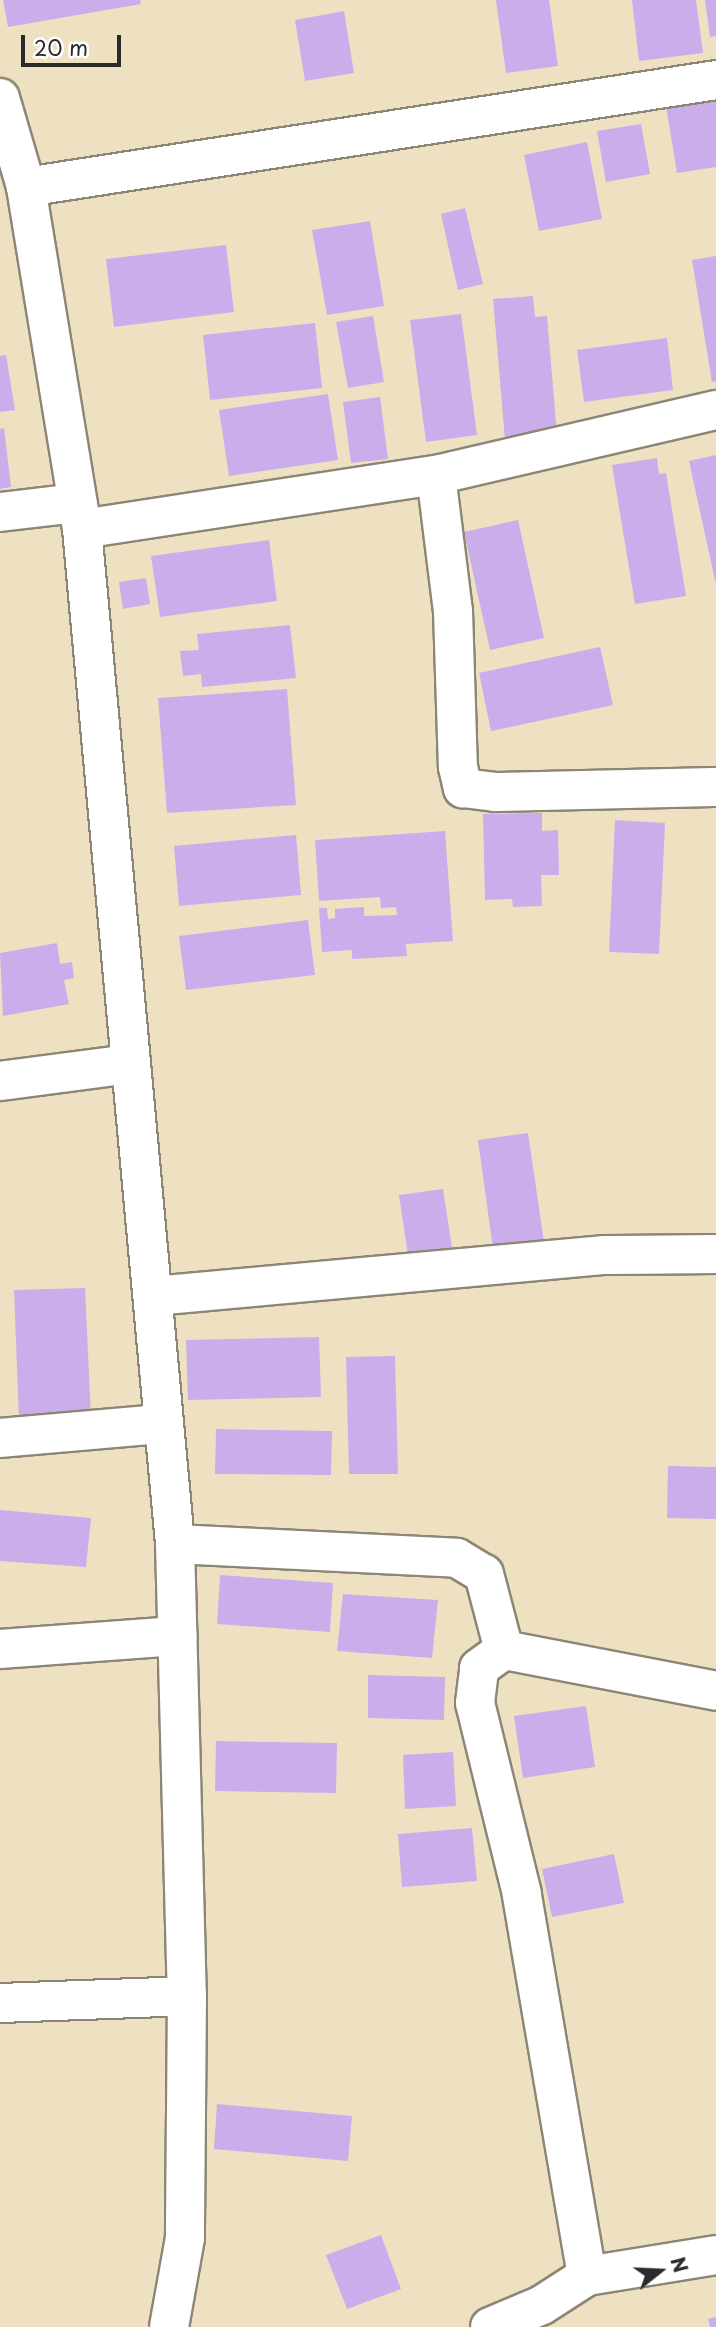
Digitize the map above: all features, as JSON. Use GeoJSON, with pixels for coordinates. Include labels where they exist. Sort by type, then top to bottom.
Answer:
{"type":"FeatureCollection","features":[{"type":"Feature","properties":{"kind":"street"},"geometry":{"type":"LineString","coordinates":[[26,187],[716,80]]}},
{"type":"Feature","properties":{"kind":"street"},"geometry":{"type":"LineString","coordinates":[[0,99],[6,140],[26,187],[80,516],[129,1064],[154,1296],[161,1424],[175,1544],[187,1996],[185,2238],[169,2327]]}},
{"type":"Feature","properties":{"kind":"street"},"geometry":{"type":"LineString","coordinates":[[0,512],[80,516],[436,475],[716,410]]}},
{"type":"Feature","properties":{"kind":"street"},"geometry":{"type":"LineString","coordinates":[[436,475],[453,611],[458,767],[463,788],[495,792],[716,787]]}},
{"type":"Feature","properties":{"kind":"street"},"geometry":{"type":"LineString","coordinates":[[0,1081],[129,1064]]}},
{"type":"Feature","properties":{"kind":"street"},"geometry":{"type":"LineString","coordinates":[[154,1296],[605,1255],[716,1254]]}},
{"type":"Feature","properties":{"kind":"street"},"geometry":{"type":"LineString","coordinates":[[0,1438],[161,1424]]}},
{"type":"Feature","properties":{"kind":"street"},"geometry":{"type":"LineString","coordinates":[[175,1544],[457,1558],[484,1574],[504,1650]]}},
{"type":"Feature","properties":{"kind":"street"},"geometry":{"type":"LineString","coordinates":[[0,1649],[178,1636]]}},
{"type":"Feature","properties":{"kind":"street"},"geometry":{"type":"LineString","coordinates":[[587,2276],[522,1894],[475,1703],[479,1668],[504,1650],[716,1691]]}},
{"type":"Feature","properties":{"kind":"street"},"geometry":{"type":"LineString","coordinates":[[0,2003],[187,1996]]}},
{"type":"Feature","properties":{"kind":"street"},"geometry":{"type":"LineString","coordinates":[[490,2327],[542,2305],[587,2276],[716,2255]]}},
{"type":"Feature","properties":{"kind":"building"},"geometry":{"type":"Polygon","coordinates":[[[3,0],[140,0],[141,4],[8,27],[3,0]]]}},
{"type":"Feature","properties":{"kind":"building"},"geometry":{"type":"Polygon","coordinates":[[[496,0],[549,0],[558,66],[506,73],[496,0]]]}},
{"type":"Feature","properties":{"kind":"building"},"geometry":{"type":"Polygon","coordinates":[[[632,0],[696,0],[703,53],[639,61],[632,0]]]}},
{"type":"Feature","properties":{"kind":"building"},"geometry":{"type":"Polygon","coordinates":[[[705,0],[716,0],[716,36],[710,37],[705,0]]]}},
{"type":"Feature","properties":{"kind":"building"},"geometry":{"type":"Polygon","coordinates":[[[344,11],[354,73],[305,81],[295,20],[344,11]]]}},
{"type":"Feature","properties":{"kind":"building"},"geometry":{"type":"Polygon","coordinates":[[[716,99],[716,167],[677,173],[666,106],[716,99]]]}},
{"type":"Feature","properties":{"kind":"building"},"geometry":{"type":"Polygon","coordinates":[[[641,124],[650,174],[606,182],[597,131],[641,124]]]}},
{"type":"Feature","properties":{"kind":"building"},"geometry":{"type":"Polygon","coordinates":[[[587,142],[602,219],[539,231],[524,155],[587,142]]]}},
{"type":"Feature","properties":{"kind":"building"},"geometry":{"type":"Polygon","coordinates":[[[465,208],[483,284],[458,290],[441,214],[465,208]]]}},
{"type":"Feature","properties":{"kind":"building"},"geometry":{"type":"Polygon","coordinates":[[[370,221],[384,306],[327,315],[312,230],[370,221]]]}},
{"type":"Feature","properties":{"kind":"building"},"geometry":{"type":"Polygon","coordinates":[[[226,245],[234,312],[114,327],[106,259],[226,245]]]}},
{"type":"Feature","properties":{"kind":"building"},"geometry":{"type":"Polygon","coordinates":[[[716,256],[716,381],[712,382],[692,260],[716,256]]]}},
{"type":"Feature","properties":{"kind":"building"},"geometry":{"type":"Polygon","coordinates":[[[533,296],[535,317],[547,316],[557,435],[505,440],[493,299],[533,296]]]}},
{"type":"Feature","properties":{"kind":"building"},"geometry":{"type":"Polygon","coordinates":[[[461,314],[477,435],[426,442],[410,320],[461,314]]]}},
{"type":"Feature","properties":{"kind":"building"},"geometry":{"type":"Polygon","coordinates":[[[373,316],[384,382],[348,388],[336,322],[373,316]]]}},
{"type":"Feature","properties":{"kind":"building"},"geometry":{"type":"Polygon","coordinates":[[[315,323],[322,388],[210,400],[203,335],[315,323]]]}},
{"type":"Feature","properties":{"kind":"building"},"geometry":{"type":"Polygon","coordinates":[[[667,338],[673,390],[584,402],[577,350],[667,338]]]}},
{"type":"Feature","properties":{"kind":"building"},"geometry":{"type":"Polygon","coordinates":[[[6,355],[15,410],[0,412],[0,356],[6,355]]]}},
{"type":"Feature","properties":{"kind":"building"},"geometry":{"type":"Polygon","coordinates":[[[328,394],[338,460],[229,476],[219,410],[328,394]]]}},
{"type":"Feature","properties":{"kind":"building"},"geometry":{"type":"Polygon","coordinates":[[[380,397],[388,459],[351,463],[343,402],[380,397]]]}},
{"type":"Feature","properties":{"kind":"building"},"geometry":{"type":"Polygon","coordinates":[[[4,428],[11,487],[0,489],[0,429],[4,428]]]}},
{"type":"Feature","properties":{"kind":"building"},"geometry":{"type":"Polygon","coordinates":[[[716,455],[716,580],[715,580],[689,461],[716,455]]]}},
{"type":"Feature","properties":{"kind":"building"},"geometry":{"type":"Polygon","coordinates":[[[657,458],[659,474],[666,473],[686,596],[635,604],[612,465],[657,458]]]}},
{"type":"Feature","properties":{"kind":"building"},"geometry":{"type":"Polygon","coordinates":[[[518,520],[544,638],[490,650],[464,532],[518,520]]]}},
{"type":"Feature","properties":{"kind":"building"},"geometry":{"type":"Polygon","coordinates":[[[269,540],[277,601],[160,617],[151,556],[269,540]]]}},
{"type":"Feature","properties":{"kind":"building"},"geometry":{"type":"Polygon","coordinates":[[[146,578],[150,604],[123,609],[119,582],[146,578]]]}},
{"type":"Feature","properties":{"kind":"building"},"geometry":{"type":"Polygon","coordinates":[[[290,625],[296,678],[202,687],[201,674],[183,676],[180,651],[199,650],[197,634],[290,625]]]}},
{"type":"Feature","properties":{"kind":"building"},"geometry":{"type":"Polygon","coordinates":[[[600,647],[613,705],[491,731],[479,673],[600,647]]]}},
{"type":"Feature","properties":{"kind":"building"},"geometry":{"type":"Polygon","coordinates":[[[287,689],[296,805],[167,813],[158,698],[287,689]]]}},
{"type":"Feature","properties":{"kind":"building"},"geometry":{"type":"Polygon","coordinates":[[[542,813],[542,831],[558,830],[559,875],[541,875],[542,906],[513,907],[512,899],[485,900],[483,814],[542,813]]]}},
{"type":"Feature","properties":{"kind":"building"},"geometry":{"type":"Polygon","coordinates":[[[615,820],[665,823],[659,954],[609,952],[615,820]]]}},
{"type":"Feature","properties":{"kind":"building"},"geometry":{"type":"Polygon","coordinates":[[[445,831],[453,941],[406,944],[407,956],[352,959],[352,950],[322,952],[319,908],[327,908],[328,919],[335,918],[335,909],[364,907],[364,916],[397,915],[396,907],[381,908],[380,897],[319,901],[315,840],[445,831]]]}},
{"type":"Feature","properties":{"kind":"building"},"geometry":{"type":"Polygon","coordinates":[[[296,835],[301,895],[179,906],[174,846],[296,835]]]}},
{"type":"Feature","properties":{"kind":"building"},"geometry":{"type":"Polygon","coordinates":[[[308,920],[315,975],[186,990],[179,936],[308,920]]]}},
{"type":"Feature","properties":{"kind":"building"},"geometry":{"type":"Polygon","coordinates":[[[57,943],[60,964],[72,962],[74,978],[64,980],[69,1004],[3,1016],[0,953],[57,943]]]}},
{"type":"Feature","properties":{"kind":"building"},"geometry":{"type":"Polygon","coordinates":[[[528,1133],[545,1249],[494,1256],[478,1140],[528,1133]]]}},
{"type":"Feature","properties":{"kind":"building"},"geometry":{"type":"Polygon","coordinates":[[[443,1189],[452,1248],[408,1255],[399,1195],[443,1189]]]}},
{"type":"Feature","properties":{"kind":"building"},"geometry":{"type":"Polygon","coordinates":[[[85,1288],[91,1418],[19,1421],[14,1290],[85,1288]]]}},
{"type":"Feature","properties":{"kind":"building"},"geometry":{"type":"Polygon","coordinates":[[[319,1337],[321,1397],[188,1400],[186,1340],[319,1337]]]}},
{"type":"Feature","properties":{"kind":"building"},"geometry":{"type":"Polygon","coordinates":[[[395,1356],[398,1474],[349,1474],[346,1357],[395,1356]]]}},
{"type":"Feature","properties":{"kind":"building"},"geometry":{"type":"Polygon","coordinates":[[[216,1429],[332,1431],[331,1475],[215,1474],[216,1429]]]}},
{"type":"Feature","properties":{"kind":"building"},"geometry":{"type":"Polygon","coordinates":[[[668,1466],[716,1467],[716,1519],[667,1518],[668,1466]]]}},
{"type":"Feature","properties":{"kind":"building"},"geometry":{"type":"Polygon","coordinates":[[[0,1510],[91,1518],[86,1567],[0,1561],[0,1510]]]}},
{"type":"Feature","properties":{"kind":"building"},"geometry":{"type":"Polygon","coordinates":[[[220,1575],[333,1583],[330,1632],[217,1624],[220,1575]]]}},
{"type":"Feature","properties":{"kind":"building"},"geometry":{"type":"Polygon","coordinates":[[[343,1594],[438,1600],[432,1658],[337,1651],[343,1594]]]}},
{"type":"Feature","properties":{"kind":"building"},"geometry":{"type":"Polygon","coordinates":[[[368,1675],[445,1677],[444,1720],[368,1718],[368,1675]]]}},
{"type":"Feature","properties":{"kind":"building"},"geometry":{"type":"Polygon","coordinates":[[[586,1706],[595,1767],[523,1778],[514,1716],[586,1706]]]}},
{"type":"Feature","properties":{"kind":"building"},"geometry":{"type":"Polygon","coordinates":[[[216,1741],[337,1743],[336,1793],[215,1791],[216,1741]]]}},
{"type":"Feature","properties":{"kind":"building"},"geometry":{"type":"Polygon","coordinates":[[[453,1752],[456,1806],[405,1809],[403,1755],[453,1752]]]}},
{"type":"Feature","properties":{"kind":"building"},"geometry":{"type":"Polygon","coordinates":[[[472,1828],[477,1881],[402,1887],[398,1834],[472,1828]]]}},
{"type":"Feature","properties":{"kind":"building"},"geometry":{"type":"Polygon","coordinates":[[[614,1854],[624,1903],[552,1917],[542,1869],[614,1854]]]}},
{"type":"Feature","properties":{"kind":"building"},"geometry":{"type":"Polygon","coordinates":[[[217,2104],[352,2116],[348,2161],[214,2149],[217,2104]]]}},
{"type":"Feature","properties":{"kind":"building"},"geometry":{"type":"Polygon","coordinates":[[[381,2235],[401,2289],[347,2309],[326,2255],[381,2235]]]}},
{"type":"Feature","properties":{"kind":"building"},"geometry":{"type":"Polygon","coordinates":[[[716,2317],[716,2327],[710,2327],[708,2319],[716,2317]]]}}]}
